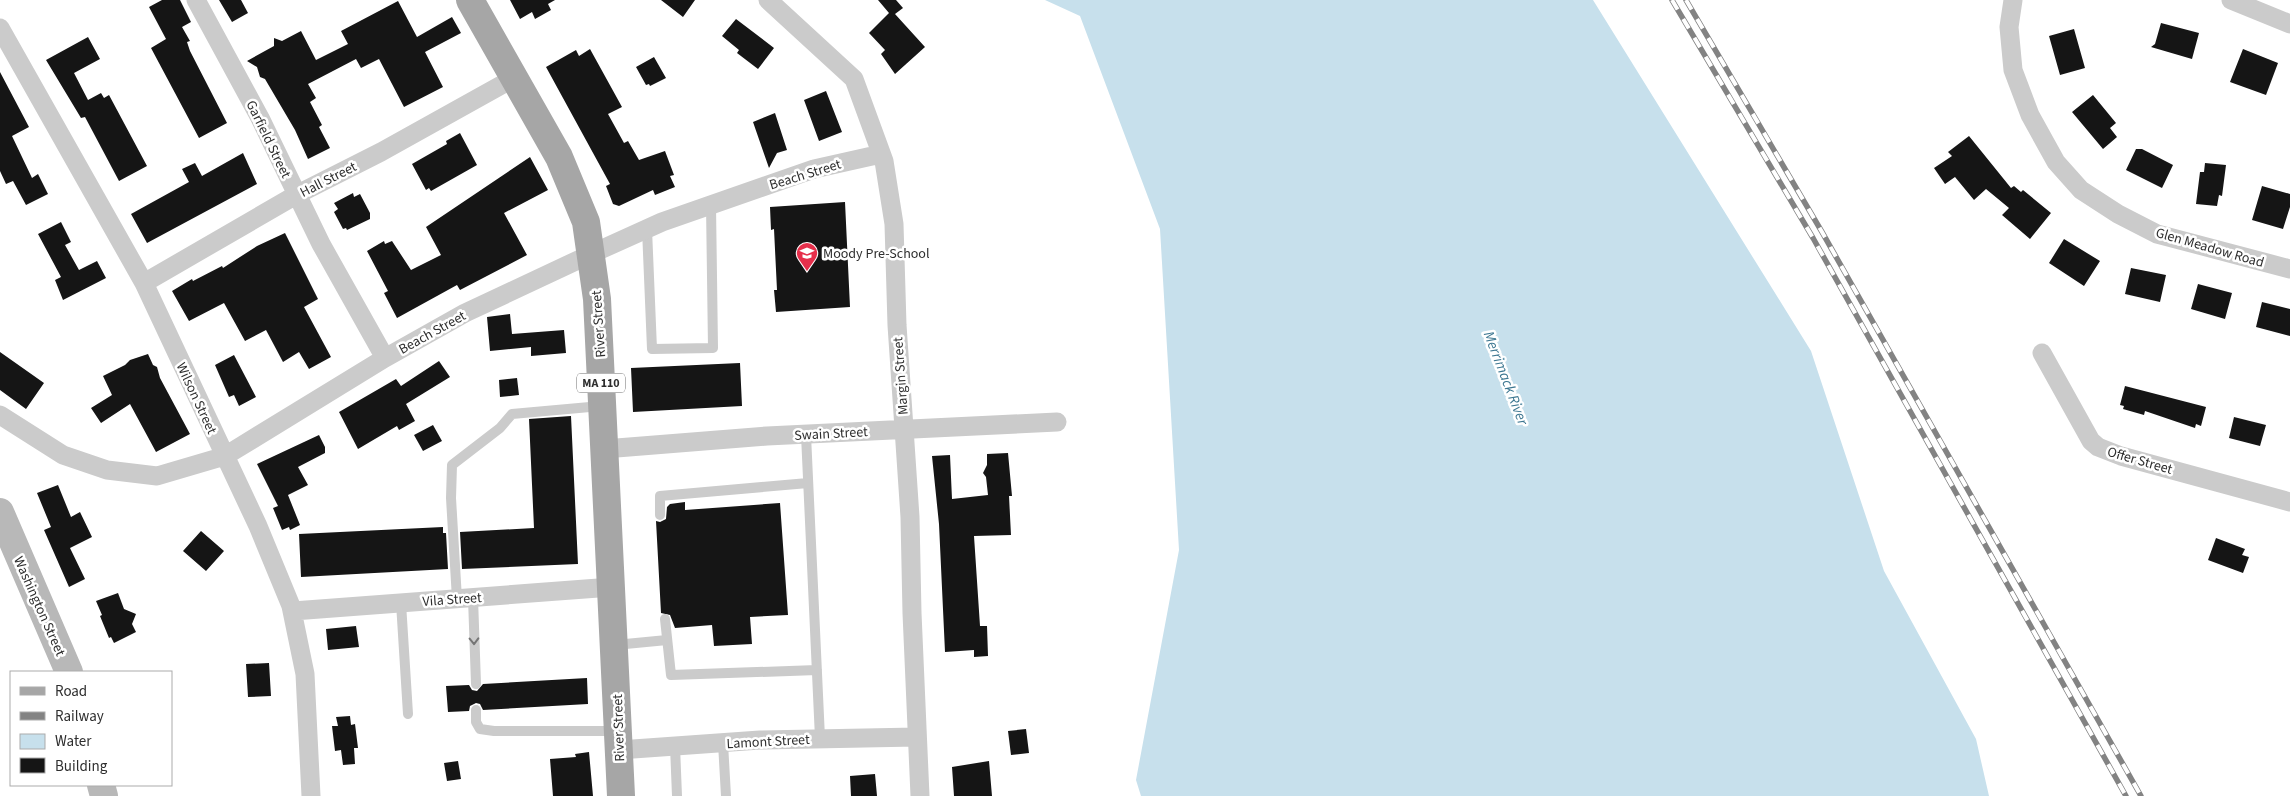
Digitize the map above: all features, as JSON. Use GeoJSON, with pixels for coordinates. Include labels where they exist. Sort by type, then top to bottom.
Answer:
{"type":"FeatureCollection","features":[{"type":"Feature","properties":{"kind":"main road","name":"River Street"},"geometry":{"type":"LineString","coordinates":[[470,0],[559,157],[586,222],[597,299],[621,796]]}},
{"type":"Feature","properties":{"kind":"street","name":"Garfield Street"},"geometry":{"type":"LineString","coordinates":[[196,0],[260,118],[296,195],[365,325],[385,358]]}},
{"type":"Feature","properties":{"kind":"street","name":"Margin Street"},"geometry":{"type":"LineString","coordinates":[[768,0],[854,79],[881,154],[894,224],[897,325],[910,517],[916,737],[920,796]]}},
{"type":"Feature","properties":{"kind":"street","name":"Glen Meadow Road"},"geometry":{"type":"LineString","coordinates":[[2013,0],[2009,27],[2014,70],[2030,115],[2056,162],[2081,190],[2118,214],[2157,234],[2290,269]]}},
{"type":"Feature","properties":{"kind":"street"},"geometry":{"type":"LineString","coordinates":[[2231,0],[2290,24]]}},
{"type":"Feature","properties":{"kind":"street","name":"Wilson Street"},"geometry":{"type":"LineString","coordinates":[[0,28],[144,283],[258,526],[292,611],[305,674],[311,796]]}},
{"type":"Feature","properties":{"kind":"street","name":"Hall Street"},"geometry":{"type":"LineString","coordinates":[[144,283],[296,195],[382,152],[514,78]]}},
{"type":"Feature","properties":{"kind":"street","name":"Beach Street"},"geometry":{"type":"LineString","coordinates":[[0,415],[63,455],[107,470],[157,476],[225,456],[385,358],[465,313],[591,254],[647,229],[814,169],[881,154]]}},
{"type":"Feature","properties":{"kind":"street","name":"Offer Street"},"geometry":{"type":"LineString","coordinates":[[2042,353],[2091,441],[2098,447],[2121,456],[2290,502]]}},
{"type":"Feature","properties":{"kind":"street","name":"Swain Street"},"geometry":{"type":"LineString","coordinates":[[604,449],[768,436],[1057,422]]}},
{"type":"Feature","properties":{"kind":"street","name":"Washington Street"},"geometry":{"type":"LineString","coordinates":[[0,512],[68,671]]}},
{"type":"Feature","properties":{"kind":"street","name":"Vila Street"},"geometry":{"type":"LineString","coordinates":[[292,611],[612,587]]}},
{"type":"Feature","properties":{"kind":"street","name":"Lamont Street"},"geometry":{"type":"LineString","coordinates":[[619,741],[675,746],[820,738],[916,737]]}},
{"type":"Feature","properties":{"kind":"lane"},"geometry":{"type":"LineString","coordinates":[[647,229],[652,349],[713,348],[711,205]]}},
{"type":"Feature","properties":{"kind":"lane"},"geometry":{"type":"LineString","coordinates":[[476,684],[451,498],[452,465],[500,428],[512,414],[602,406]]}},
{"type":"Feature","properties":{"kind":"lane"},"geometry":{"type":"LineString","coordinates":[[806,435],[820,738]]}},
{"type":"Feature","properties":{"kind":"lane"},"geometry":{"type":"LineString","coordinates":[[660,515],[660,496],[808,482]]}},
{"type":"Feature","properties":{"kind":"lane"},"geometry":{"type":"LineString","coordinates":[[401,603],[408,714]]}},
{"type":"Feature","properties":{"kind":"lane"},"geometry":{"type":"LineString","coordinates":[[665,619],[671,675],[817,670]]}},
{"type":"Feature","properties":{"kind":"lane"},"geometry":{"type":"LineString","coordinates":[[615,645],[667,640]]}},
{"type":"Feature","properties":{"kind":"lane"},"geometry":{"type":"LineString","coordinates":[[476,710],[476,722],[480,729],[619,741]]}},
{"type":"Feature","properties":{"kind":"lane"},"geometry":{"type":"LineString","coordinates":[[723,743],[726,796]]}},
{"type":"Feature","properties":{"kind":"lane"},"geometry":{"type":"LineString","coordinates":[[675,746],[678,796]]}},
{"type":"Feature","properties":{"kind":"water","name":"Merrimack River"},"geometry":{"type":"Polygon","coordinates":[[[1045,0],[1593,0],[1811,351],[1884,571],[1976,739],[1989,796],[1141,796],[1136,780],[1179,550],[1160,229],[1080,16],[1045,0]]]}},
{"type":"Feature","properties":{"kind":"building"},"geometry":{"type":"Polygon","coordinates":[[[162,0],[180,0],[191,22],[182,27],[190,41],[187,42],[190,51],[227,123],[199,138],[151,48],[166,39],[149,7],[162,0]]]}},
{"type":"Feature","properties":{"kind":"building"},"geometry":{"type":"Polygon","coordinates":[[[219,0],[241,0],[248,13],[232,22],[219,0]]]}},
{"type":"Feature","properties":{"kind":"building"},"geometry":{"type":"Polygon","coordinates":[[[510,0],[555,0],[548,4],[551,10],[535,19],[532,12],[520,19],[510,0]]]}},
{"type":"Feature","properties":{"kind":"building"},"geometry":{"type":"Polygon","coordinates":[[[661,0],[695,0],[683,17],[661,0]]]}},
{"type":"Feature","properties":{"kind":"building"},"geometry":{"type":"Polygon","coordinates":[[[878,0],[896,0],[903,8],[895,14],[925,47],[895,74],[881,54],[885,50],[869,33],[889,13],[878,0]]]}},
{"type":"Feature","properties":{"kind":"building"},"geometry":{"type":"Polygon","coordinates":[[[398,1],[417,37],[452,17],[461,33],[425,52],[443,87],[404,107],[379,59],[361,68],[356,59],[308,84],[316,98],[310,102],[322,125],[319,127],[330,148],[308,159],[295,130],[265,79],[260,77],[257,67],[247,61],[274,46],[274,38],[282,41],[301,31],[316,60],[348,44],[341,31],[398,1]]]}},
{"type":"Feature","properties":{"kind":"building"},"geometry":{"type":"Polygon","coordinates":[[[736,19],[774,48],[758,69],[737,53],[739,50],[722,36],[736,19]]]}},
{"type":"Feature","properties":{"kind":"building"},"geometry":{"type":"Polygon","coordinates":[[[2161,23],[2199,33],[2192,59],[2151,47],[2155,44],[2161,23]]]}},
{"type":"Feature","properties":{"kind":"building"},"geometry":{"type":"Polygon","coordinates":[[[2074,29],[2085,68],[2060,75],[2049,36],[2074,29]]]}},
{"type":"Feature","properties":{"kind":"building"},"geometry":{"type":"Polygon","coordinates":[[[88,37],[100,59],[74,73],[88,100],[101,93],[104,98],[109,95],[147,166],[119,181],[85,117],[81,118],[46,60],[88,37]]]}},
{"type":"Feature","properties":{"kind":"building"},"geometry":{"type":"Polygon","coordinates":[[[590,49],[622,107],[608,114],[624,143],[628,141],[639,160],[665,151],[674,175],[670,176],[675,187],[655,195],[653,190],[619,206],[613,204],[606,186],[610,184],[546,67],[576,50],[579,56],[590,49]]]}},
{"type":"Feature","properties":{"kind":"building"},"geometry":{"type":"Polygon","coordinates":[[[2243,49],[2278,63],[2266,95],[2230,82],[2243,49]]]}},
{"type":"Feature","properties":{"kind":"building"},"geometry":{"type":"Polygon","coordinates":[[[654,57],[666,78],[650,86],[649,84],[646,85],[636,67],[654,57]]]}},
{"type":"Feature","properties":{"kind":"building"},"geometry":{"type":"Polygon","coordinates":[[[0,72],[29,127],[12,136],[32,178],[38,174],[48,194],[26,205],[13,181],[6,184],[0,171],[0,72]]]}},
{"type":"Feature","properties":{"kind":"building"},"geometry":{"type":"Polygon","coordinates":[[[826,91],[842,132],[819,141],[804,100],[826,91]]]}},
{"type":"Feature","properties":{"kind":"building"},"geometry":{"type":"Polygon","coordinates":[[[2093,95],[2116,123],[2110,128],[2117,137],[2103,149],[2072,112],[2093,95]]]}},
{"type":"Feature","properties":{"kind":"building"},"geometry":{"type":"Polygon","coordinates":[[[775,113],[787,150],[777,153],[769,168],[753,122],[775,113]]]}},
{"type":"Feature","properties":{"kind":"building"},"geometry":{"type":"Polygon","coordinates":[[[460,133],[477,165],[431,191],[429,188],[426,190],[412,164],[447,144],[446,141],[460,133]]]}},
{"type":"Feature","properties":{"kind":"building"},"geometry":{"type":"Polygon","coordinates":[[[1969,136],[2011,188],[2014,186],[2021,192],[2023,190],[2051,213],[2030,239],[2002,215],[2009,208],[1986,189],[1974,200],[1955,177],[1945,184],[1934,168],[1952,156],[1948,152],[1969,136]]]}},
{"type":"Feature","properties":{"kind":"building"},"geometry":{"type":"Polygon","coordinates":[[[2136,149],[2142,149],[2173,165],[2162,188],[2126,170],[2136,149]]]}},
{"type":"Feature","properties":{"kind":"building"},"geometry":{"type":"Polygon","coordinates":[[[243,153],[257,184],[147,243],[131,214],[189,182],[182,169],[195,163],[202,176],[243,153]]]}},
{"type":"Feature","properties":{"kind":"building"},"geometry":{"type":"Polygon","coordinates":[[[530,157],[548,190],[504,213],[527,255],[460,290],[457,285],[397,318],[384,293],[388,291],[367,251],[384,241],[385,244],[392,241],[411,270],[441,255],[426,227],[530,157]]]}},
{"type":"Feature","properties":{"kind":"building"},"geometry":{"type":"Polygon","coordinates":[[[2205,163],[2226,165],[2222,196],[2219,195],[2217,206],[2196,204],[2200,172],[2204,172],[2205,163]]]}},
{"type":"Feature","properties":{"kind":"building"},"geometry":{"type":"Polygon","coordinates":[[[2262,186],[2290,194],[2290,207],[2283,229],[2252,220],[2262,186]]]}},
{"type":"Feature","properties":{"kind":"building"},"geometry":{"type":"Polygon","coordinates":[[[353,193],[354,197],[360,194],[370,213],[370,219],[347,230],[346,228],[343,229],[334,212],[338,209],[334,203],[353,193]]]}},
{"type":"Feature","properties":{"kind":"building"},"geometry":{"type":"Polygon","coordinates":[[[845,202],[850,307],[776,312],[774,290],[777,290],[774,229],[771,230],[770,207],[845,202]]]}},
{"type":"Feature","properties":{"kind":"building"},"geometry":{"type":"Polygon","coordinates":[[[61,222],[71,242],[65,245],[79,270],[97,261],[106,278],[63,300],[55,280],[61,277],[38,234],[61,222]]]}},
{"type":"Feature","properties":{"kind":"building"},"geometry":{"type":"Polygon","coordinates":[[[285,233],[318,299],[304,307],[331,357],[309,369],[299,352],[283,362],[266,330],[245,341],[224,303],[189,321],[172,291],[192,279],[193,281],[222,266],[223,268],[257,246],[285,233]]]}},
{"type":"Feature","properties":{"kind":"building"},"geometry":{"type":"Polygon","coordinates":[[[2064,239],[2100,261],[2084,286],[2049,263],[2064,239]]]}},
{"type":"Feature","properties":{"kind":"building"},"geometry":{"type":"Polygon","coordinates":[[[2131,268],[2166,275],[2160,302],[2125,294],[2131,268]]]}},
{"type":"Feature","properties":{"kind":"building"},"geometry":{"type":"Polygon","coordinates":[[[2198,284],[2232,293],[2225,319],[2191,309],[2198,284]]]}},
{"type":"Feature","properties":{"kind":"building"},"geometry":{"type":"Polygon","coordinates":[[[2262,302],[2290,309],[2290,336],[2256,327],[2262,302]]]}},
{"type":"Feature","properties":{"kind":"building"},"geometry":{"type":"Polygon","coordinates":[[[510,314],[512,334],[564,330],[566,353],[531,356],[531,347],[490,351],[487,317],[510,314]]]}},
{"type":"Feature","properties":{"kind":"building"},"geometry":{"type":"Polygon","coordinates":[[[0,352],[44,383],[26,409],[0,390],[0,352]]]}},
{"type":"Feature","properties":{"kind":"building"},"geometry":{"type":"Polygon","coordinates":[[[148,354],[153,365],[157,367],[160,378],[190,434],[156,452],[130,404],[101,423],[91,408],[112,395],[103,376],[125,365],[130,360],[148,354]]]}},
{"type":"Feature","properties":{"kind":"building"},"geometry":{"type":"Polygon","coordinates":[[[234,355],[256,397],[239,406],[234,395],[229,397],[215,365],[234,355]]]}},
{"type":"Feature","properties":{"kind":"building"},"geometry":{"type":"Polygon","coordinates":[[[439,361],[450,377],[406,404],[415,421],[399,430],[397,426],[358,449],[339,412],[396,379],[401,386],[439,361]]]}},
{"type":"Feature","properties":{"kind":"building"},"geometry":{"type":"Polygon","coordinates":[[[740,363],[742,406],[633,412],[631,368],[740,363]]]}},
{"type":"Feature","properties":{"kind":"building"},"geometry":{"type":"Polygon","coordinates":[[[517,378],[519,395],[500,397],[499,380],[517,378]]]}},
{"type":"Feature","properties":{"kind":"building"},"geometry":{"type":"Polygon","coordinates":[[[2125,386],[2206,407],[2201,426],[2196,424],[2195,428],[2145,411],[2144,415],[2123,409],[2124,406],[2120,405],[2125,386]]]}},
{"type":"Feature","properties":{"kind":"building"},"geometry":{"type":"Polygon","coordinates":[[[571,416],[578,564],[462,569],[460,532],[534,528],[529,419],[571,416]]]}},
{"type":"Feature","properties":{"kind":"building"},"geometry":{"type":"Polygon","coordinates":[[[2234,417],[2266,425],[2260,446],[2229,438],[2234,417]]]}},
{"type":"Feature","properties":{"kind":"building"},"geometry":{"type":"Polygon","coordinates":[[[433,425],[442,441],[423,451],[414,435],[433,425]]]}},
{"type":"Feature","properties":{"kind":"building"},"geometry":{"type":"Polygon","coordinates":[[[319,435],[325,447],[325,453],[298,467],[308,485],[288,495],[300,525],[290,530],[289,527],[282,530],[273,508],[278,506],[257,464],[319,435]]]}},
{"type":"Feature","properties":{"kind":"building"},"geometry":{"type":"Polygon","coordinates":[[[1008,453],[1012,496],[1009,496],[1011,535],[974,536],[980,626],[987,626],[988,656],[974,657],[974,650],[945,652],[939,524],[932,456],[950,455],[952,499],[988,495],[986,477],[983,473],[987,465],[987,454],[1008,453]]]}},
{"type":"Feature","properties":{"kind":"building"},"geometry":{"type":"Polygon","coordinates":[[[58,485],[71,517],[80,512],[92,537],[70,548],[85,579],[69,587],[44,530],[51,527],[37,493],[58,485]]]}},
{"type":"Feature","properties":{"kind":"building"},"geometry":{"type":"Polygon","coordinates":[[[685,502],[685,510],[780,503],[788,615],[750,617],[752,644],[714,646],[712,625],[675,628],[670,615],[661,613],[656,521],[660,522],[666,519],[667,507],[670,504],[685,502]]]}},
{"type":"Feature","properties":{"kind":"building"},"geometry":{"type":"Polygon","coordinates":[[[443,527],[443,533],[446,533],[448,569],[301,577],[299,534],[443,527]]]}},
{"type":"Feature","properties":{"kind":"building"},"geometry":{"type":"Polygon","coordinates":[[[201,531],[224,551],[206,571],[183,551],[201,531]]]}},
{"type":"Feature","properties":{"kind":"building"},"geometry":{"type":"Polygon","coordinates":[[[2216,538],[2245,549],[2242,555],[2249,557],[2243,573],[2208,560],[2216,538]]]}},
{"type":"Feature","properties":{"kind":"building"},"geometry":{"type":"Polygon","coordinates":[[[118,593],[124,609],[136,614],[132,624],[136,632],[114,643],[111,637],[109,638],[96,601],[118,593]]]}},
{"type":"Feature","properties":{"kind":"building"},"geometry":{"type":"Polygon","coordinates":[[[356,626],[359,647],[328,650],[326,629],[356,626]]]}},
{"type":"Feature","properties":{"kind":"building"},"geometry":{"type":"Polygon","coordinates":[[[269,663],[271,696],[248,697],[246,664],[269,663]]]}},
{"type":"Feature","properties":{"kind":"building"},"geometry":{"type":"Polygon","coordinates":[[[587,678],[588,704],[483,710],[480,704],[476,703],[470,706],[469,711],[448,712],[446,686],[469,685],[472,690],[477,691],[483,684],[587,678]]]}},
{"type":"Feature","properties":{"kind":"building"},"geometry":{"type":"Polygon","coordinates":[[[350,716],[351,725],[355,724],[358,748],[354,748],[355,764],[343,765],[341,750],[335,751],[332,726],[338,726],[336,717],[350,716]]]}},
{"type":"Feature","properties":{"kind":"building"},"geometry":{"type":"Polygon","coordinates":[[[1026,729],[1029,753],[1011,755],[1008,731],[1026,729]]]}},
{"type":"Feature","properties":{"kind":"building"},"geometry":{"type":"Polygon","coordinates":[[[589,752],[593,796],[553,796],[550,759],[576,757],[575,754],[589,752]]]}},
{"type":"Feature","properties":{"kind":"building"},"geometry":{"type":"Polygon","coordinates":[[[458,761],[461,779],[447,781],[444,763],[458,761]]]}},
{"type":"Feature","properties":{"kind":"building"},"geometry":{"type":"Polygon","coordinates":[[[989,761],[992,796],[954,796],[952,767],[989,761]]]}},
{"type":"Feature","properties":{"kind":"building"},"geometry":{"type":"Polygon","coordinates":[[[875,774],[877,796],[851,796],[850,776],[875,774]]]}},
{"type":"Feature","properties":{"kind":"railway"},"geometry":{"type":"LineString","coordinates":[[1672,0],[1813,238],[2126,796]]}},
{"type":"Feature","properties":{"kind":"railway"},"geometry":{"type":"LineString","coordinates":[[1686,0],[1822,232],[2141,796]]}},
{"type":"Feature","properties":{"kind":"place","name":"Moody Pre-School"},"geometry":{"type":"Point","coordinates":[807,272]}}]}
